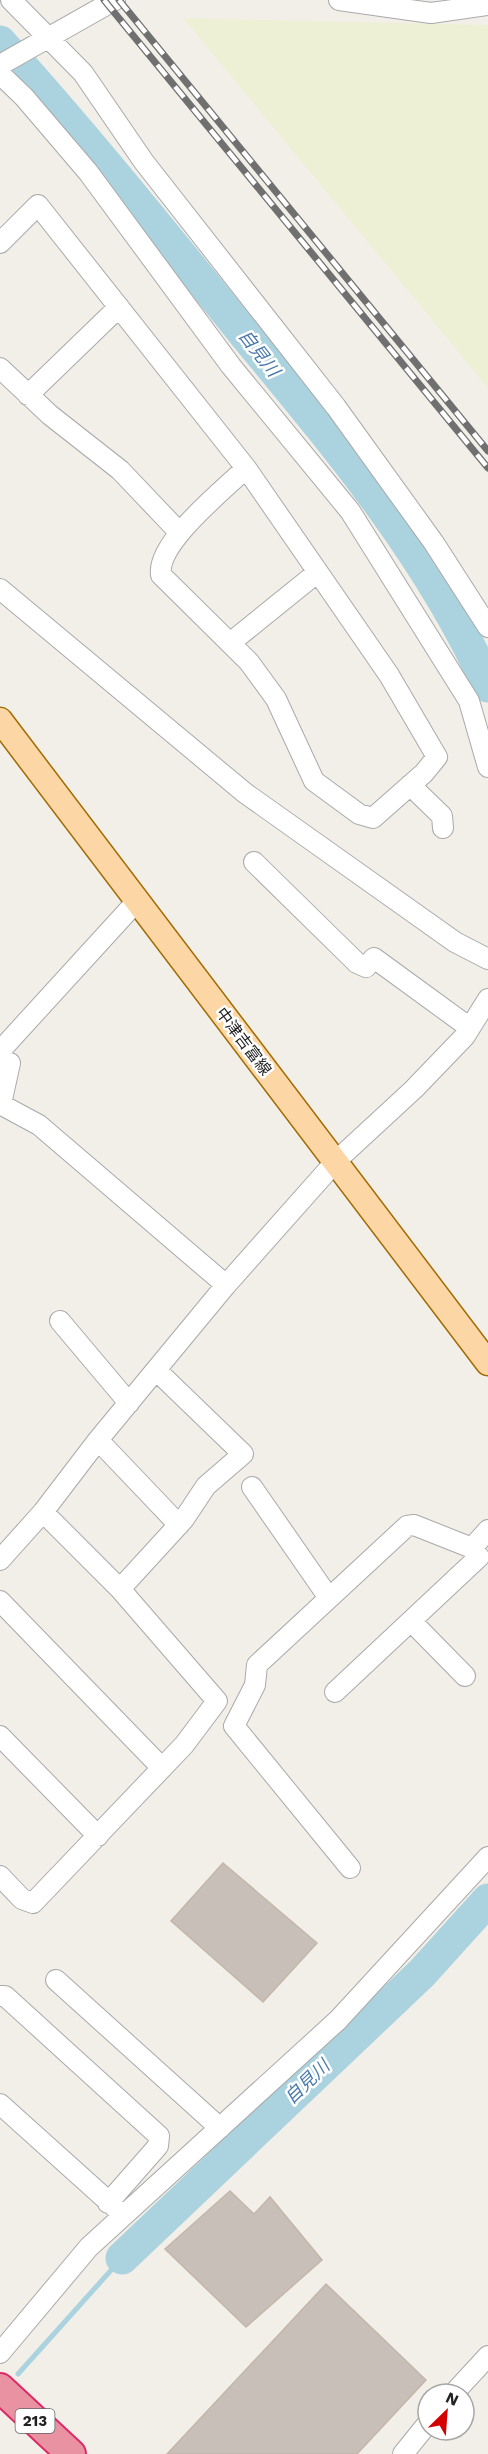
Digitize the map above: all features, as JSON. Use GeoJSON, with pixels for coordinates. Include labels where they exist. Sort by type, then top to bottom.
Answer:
{"type":"FeatureCollection","features":[{"type":"Feature","properties":{"kind":"highway","name":"213"},"geometry":{"type":"LineString","coordinates":[[4,2398],[71,2454]]}},
{"type":"Feature","properties":{"kind":"main road","name":"中津吉富線"},"geometry":{"type":"LineString","coordinates":[[0,720],[488,1363]]}},
{"type":"Feature","properties":{"kind":"street"},"geometry":{"type":"LineString","coordinates":[[11,0],[45,39],[83,73],[144,162],[336,408],[434,543],[488,627]]}},
{"type":"Feature","properties":{"kind":"street"},"geometry":{"type":"LineString","coordinates":[[0,65],[115,0]]}},
{"type":"Feature","properties":{"kind":"street"},"geometry":{"type":"LineString","coordinates":[[339,0],[385,3],[431,13],[488,6]]}},
{"type":"Feature","properties":{"kind":"street"},"geometry":{"type":"LineString","coordinates":[[0,74],[24,97],[88,172],[231,366],[350,511],[469,701],[488,768]]}},
{"type":"Feature","properties":{"kind":"street"},"geometry":{"type":"LineString","coordinates":[[0,243],[38,204],[246,468],[389,675],[437,757],[410,786],[373,818],[359,814],[314,781],[276,699],[249,662],[161,575],[160,566],[179,532],[246,468]]}},
{"type":"Feature","properties":{"kind":"street"},"geometry":{"type":"LineString","coordinates":[[28,395],[118,306]]}},
{"type":"Feature","properties":{"kind":"street"},"geometry":{"type":"LineString","coordinates":[[0,368],[28,395],[120,470],[179,532]]}},
{"type":"Feature","properties":{"kind":"street"},"geometry":{"type":"LineString","coordinates":[[230,644],[318,572]]}},
{"type":"Feature","properties":{"kind":"street"},"geometry":{"type":"LineString","coordinates":[[0,589],[245,794],[455,942],[488,959]]}},
{"type":"Feature","properties":{"kind":"street"},"geometry":{"type":"LineString","coordinates":[[410,786],[442,816],[443,828]]}},
{"type":"Feature","properties":{"kind":"street"},"geometry":{"type":"LineString","coordinates":[[254,862],[357,963],[366,967],[374,958],[470,1028]]}},
{"type":"Feature","properties":{"kind":"street"},"geometry":{"type":"LineString","coordinates":[[0,1051],[137,901]]}},
{"type":"Feature","properties":{"kind":"street"},"geometry":{"type":"LineString","coordinates":[[0,1560],[43,1512],[98,1440],[226,1285],[336,1161],[414,1089],[470,1028],[488,999]]}},
{"type":"Feature","properties":{"kind":"street"},"geometry":{"type":"LineString","coordinates":[[0,1061],[10,1063],[1,1104],[39,1125],[226,1285]]}},
{"type":"Feature","properties":{"kind":"street"},"geometry":{"type":"LineString","coordinates":[[60,1321],[129,1403]]}},
{"type":"Feature","properties":{"kind":"street"},"geometry":{"type":"LineString","coordinates":[[120,1588],[179,1524],[206,1486],[243,1454],[156,1370]]}},
{"type":"Feature","properties":{"kind":"street"},"geometry":{"type":"LineString","coordinates":[[98,1440],[179,1524]]}},
{"type":"Feature","properties":{"kind":"street"},"geometry":{"type":"LineString","coordinates":[[252,1487],[329,1598]]}},
{"type":"Feature","properties":{"kind":"street"},"geometry":{"type":"LineString","coordinates":[[0,1876],[22,1899],[33,1903],[162,1768],[217,1701],[120,1588],[43,1512]]}},
{"type":"Feature","properties":{"kind":"street"},"geometry":{"type":"LineString","coordinates":[[335,1692],[479,1557],[472,1548],[414,1525],[407,1526],[257,1665],[255,1685],[234,1726],[350,1868]]}},
{"type":"Feature","properties":{"kind":"street"},"geometry":{"type":"LineString","coordinates":[[472,1548],[488,1530]]}},
{"type":"Feature","properties":{"kind":"street"},"geometry":{"type":"LineString","coordinates":[[0,1601],[162,1768]]}},
{"type":"Feature","properties":{"kind":"street"},"geometry":{"type":"LineString","coordinates":[[411,1621],[465,1676]]}},
{"type":"Feature","properties":{"kind":"street"},"geometry":{"type":"LineString","coordinates":[[0,1736],[98,1836]]}},
{"type":"Feature","properties":{"kind":"street"},"geometry":{"type":"LineString","coordinates":[[116,2208],[220,2128],[338,2020],[488,1857]]}},
{"type":"Feature","properties":{"kind":"street"},"geometry":{"type":"LineString","coordinates":[[56,1980],[220,2128]]}},
{"type":"Feature","properties":{"kind":"street"},"geometry":{"type":"LineString","coordinates":[[0,1996],[5,1996],[159,2136],[158,2146],[116,2208],[74,2265],[0,2353]]}},
{"type":"Feature","properties":{"kind":"street"},"geometry":{"type":"LineString","coordinates":[[0,2104],[116,2208]]}},
{"type":"Feature","properties":{"kind":"street"},"geometry":{"type":"LineString","coordinates":[[464,2382],[488,2356]]}},
{"type":"Feature","properties":{"kind":"street"},"geometry":{"type":"LineString","coordinates":[[403,2454],[416,2438]]}},
{"type":"Feature","properties":{"kind":"green space"},"geometry":{"type":"Polygon","coordinates":[[[183,18],[488,25],[488,388],[183,18]]]}},
{"type":"Feature","properties":{"kind":"building"},"geometry":{"type":"Polygon","coordinates":[[[223,1863],[317,1943],[263,2002],[171,1921],[223,1863]]]}},
{"type":"Feature","properties":{"kind":"building"},"geometry":{"type":"Polygon","coordinates":[[[230,2191],[254,2214],[270,2197],[322,2260],[246,2327],[165,2249],[230,2191]]]}},
{"type":"Feature","properties":{"kind":"building"},"geometry":{"type":"Polygon","coordinates":[[[326,2284],[426,2380],[416,2382],[416,2391],[357,2454],[167,2454],[326,2284]]]}},
{"type":"Feature","properties":{"kind":"waterway","name":"自見川"},"geometry":{"type":"LineString","coordinates":[[0,42],[125,188],[347,461],[410,547],[439,592],[488,686]]}},
{"type":"Feature","properties":{"kind":"waterway","name":"自見川"},"geometry":{"type":"LineString","coordinates":[[122,2258],[422,1973],[488,1900]]}},
{"type":"Feature","properties":{"kind":"waterway"},"geometry":{"type":"LineString","coordinates":[[18,2374],[122,2258]]}},
{"type":"Feature","properties":{"kind":"railway"},"geometry":{"type":"LineString","coordinates":[[104,0],[488,468]]}},
{"type":"Feature","properties":{"kind":"railway"},"geometry":{"type":"LineString","coordinates":[[119,0],[488,451]]}}]}
